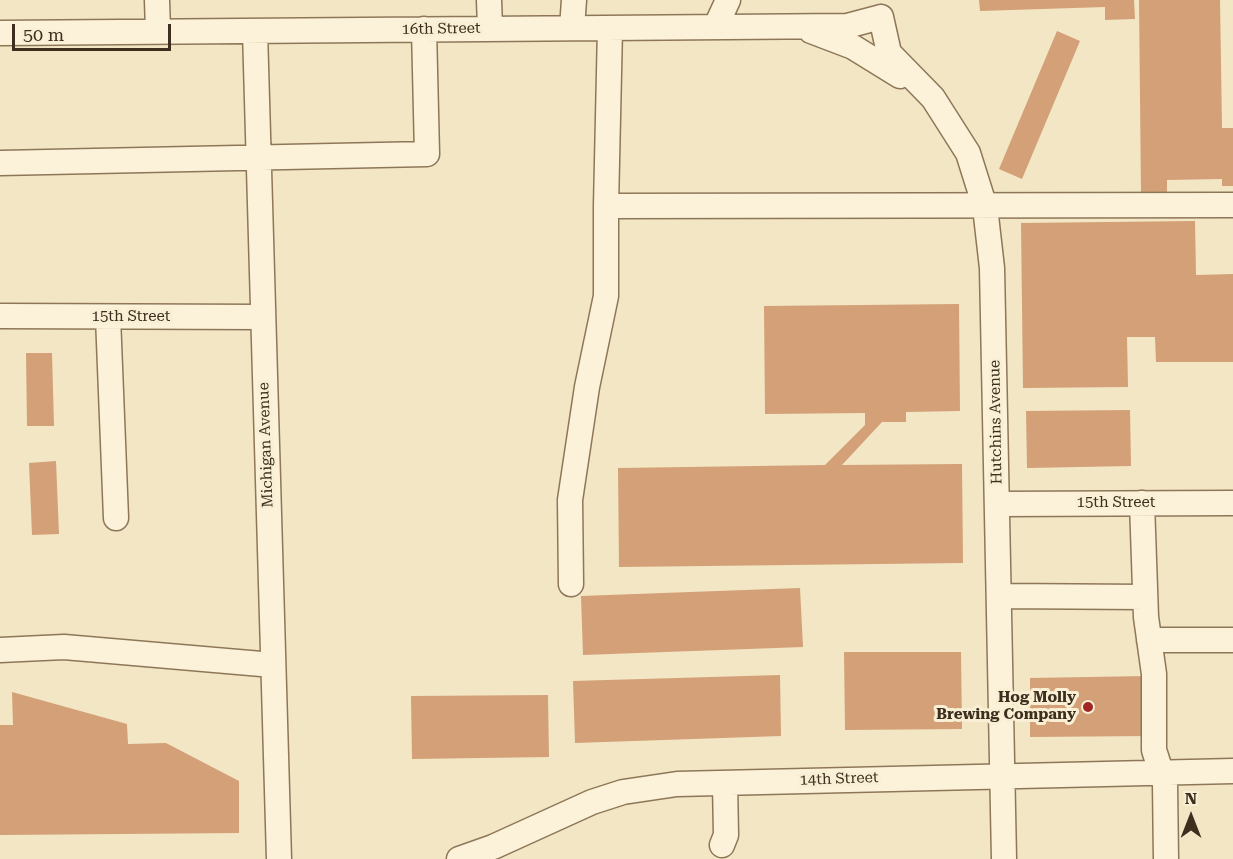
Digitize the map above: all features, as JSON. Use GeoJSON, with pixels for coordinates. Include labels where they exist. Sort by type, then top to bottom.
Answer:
{"type":"FeatureCollection","features":[{"type":"Feature","properties":{"kind":"street"},"geometry":{"type":"LineString","coordinates":[[158,0],[158,31]]}},
{"type":"Feature","properties":{"kind":"street"},"geometry":{"type":"LineString","coordinates":[[489,0],[490,28]]}},
{"type":"Feature","properties":{"kind":"street"},"geometry":{"type":"LineString","coordinates":[[572,28],[574,0]]}},
{"type":"Feature","properties":{"kind":"street"},"geometry":{"type":"LineString","coordinates":[[716,26],[728,0]]}},
{"type":"Feature","properties":{"kind":"street","name":"16th Street"},"geometry":{"type":"LineString","coordinates":[[0,33],[847,26],[885,8]]}},
{"type":"Feature","properties":{"kind":"street","name":"Hutchins Avenue"},"geometry":{"type":"LineString","coordinates":[[885,8],[889,52],[933,98],[968,153],[985,207],[992,268],[1004,859]]}},
{"type":"Feature","properties":{"kind":"street"},"geometry":{"type":"LineString","coordinates":[[798,26],[853,46],[933,98]]}},
{"type":"Feature","properties":{"kind":"street"},"geometry":{"type":"LineString","coordinates":[[571,584],[570,500],[587,387],[606,296],[610,27]]}},
{"type":"Feature","properties":{"kind":"street"},"geometry":{"type":"LineString","coordinates":[[0,163],[427,154],[424,29]]}},
{"type":"Feature","properties":{"kind":"street","name":"Michigan Avenue"},"geometry":{"type":"LineString","coordinates":[[255,31],[279,859]]}},
{"type":"Feature","properties":{"kind":"street"},"geometry":{"type":"LineString","coordinates":[[606,206],[1233,205]]}},
{"type":"Feature","properties":{"kind":"street","name":"15th Street"},"geometry":{"type":"LineString","coordinates":[[0,316],[262,317]]}},
{"type":"Feature","properties":{"kind":"street"},"geometry":{"type":"LineString","coordinates":[[108,317],[116,518]]}},
{"type":"Feature","properties":{"kind":"street"},"geometry":{"type":"LineString","coordinates":[[1142,503],[1145,597],[1154,674],[1154,750],[1165,784],[1166,859]]}},
{"type":"Feature","properties":{"kind":"street","name":"15th Street"},"geometry":{"type":"LineString","coordinates":[[998,504],[1233,503]]}},
{"type":"Feature","properties":{"kind":"street"},"geometry":{"type":"LineString","coordinates":[[1000,596],[1145,597]]}},
{"type":"Feature","properties":{"kind":"street"},"geometry":{"type":"LineString","coordinates":[[1149,640],[1233,640]]}},
{"type":"Feature","properties":{"kind":"street"},"geometry":{"type":"LineString","coordinates":[[0,650],[64,647],[273,665]]}},
{"type":"Feature","properties":{"kind":"street","name":"14th Street"},"geometry":{"type":"LineString","coordinates":[[459,859],[493,848],[592,802],[623,792],[677,784],[1004,774],[1233,771]]}},
{"type":"Feature","properties":{"kind":"street"},"geometry":{"type":"LineString","coordinates":[[722,845],[726,836],[726,783]]}},
{"type":"Feature","properties":{"kind":"building"},"geometry":{"type":"Polygon","coordinates":[[[979,0],[1134,0],[1135,19],[1105,20],[1105,7],[980,11],[979,0]]]}},
{"type":"Feature","properties":{"kind":"building"},"geometry":{"type":"Polygon","coordinates":[[[1139,0],[1220,0],[1222,128],[1233,128],[1233,186],[1222,186],[1222,179],[1167,180],[1167,194],[1141,194],[1139,0]]]}},
{"type":"Feature","properties":{"kind":"building"},"geometry":{"type":"Polygon","coordinates":[[[1057,31],[1080,41],[1022,179],[999,169],[1057,31]]]}},
{"type":"Feature","properties":{"kind":"building"},"geometry":{"type":"Polygon","coordinates":[[[1195,221],[1196,275],[1233,274],[1233,362],[1156,362],[1155,337],[1127,337],[1128,387],[1023,388],[1021,223],[1195,221]]]}},
{"type":"Feature","properties":{"kind":"building"},"geometry":{"type":"Polygon","coordinates":[[[959,304],[960,411],[906,412],[906,422],[882,422],[842,465],[962,464],[963,563],[619,567],[618,468],[825,465],[865,425],[865,413],[765,414],[764,306],[959,304]]]}},
{"type":"Feature","properties":{"kind":"building"},"geometry":{"type":"Polygon","coordinates":[[[26,353],[52,353],[54,426],[27,426],[26,353]]]}},
{"type":"Feature","properties":{"kind":"building"},"geometry":{"type":"Polygon","coordinates":[[[1130,410],[1131,466],[1027,468],[1026,411],[1130,410]]]}},
{"type":"Feature","properties":{"kind":"building"},"geometry":{"type":"Polygon","coordinates":[[[56,461],[59,534],[32,535],[29,463],[56,461]]]}},
{"type":"Feature","properties":{"kind":"building"},"geometry":{"type":"Polygon","coordinates":[[[800,588],[803,647],[583,655],[581,596],[800,588]]]}},
{"type":"Feature","properties":{"kind":"building"},"geometry":{"type":"Polygon","coordinates":[[[844,652],[961,652],[962,729],[845,730],[844,652]]]}},
{"type":"Feature","properties":{"kind":"building"},"geometry":{"type":"Polygon","coordinates":[[[780,675],[781,736],[575,743],[573,681],[780,675]]]}},
{"type":"Feature","properties":{"kind":"building","name":"Hog Molly Brewing Company"},"geometry":{"type":"Polygon","coordinates":[[[1147,676],[1147,736],[1030,737],[1030,678],[1147,676]]]}},
{"type":"Feature","properties":{"kind":"building"},"geometry":{"type":"Polygon","coordinates":[[[12,692],[127,724],[128,744],[166,743],[239,781],[239,833],[0,835],[0,725],[13,725],[12,692]]]}},
{"type":"Feature","properties":{"kind":"building"},"geometry":{"type":"Polygon","coordinates":[[[548,695],[549,757],[412,759],[411,696],[548,695]]]}},
{"type":"Feature","properties":{"kind":"place","name":"Hog Molly Brewing Company"},"geometry":{"type":"Point","coordinates":[1088,707]}}]}
